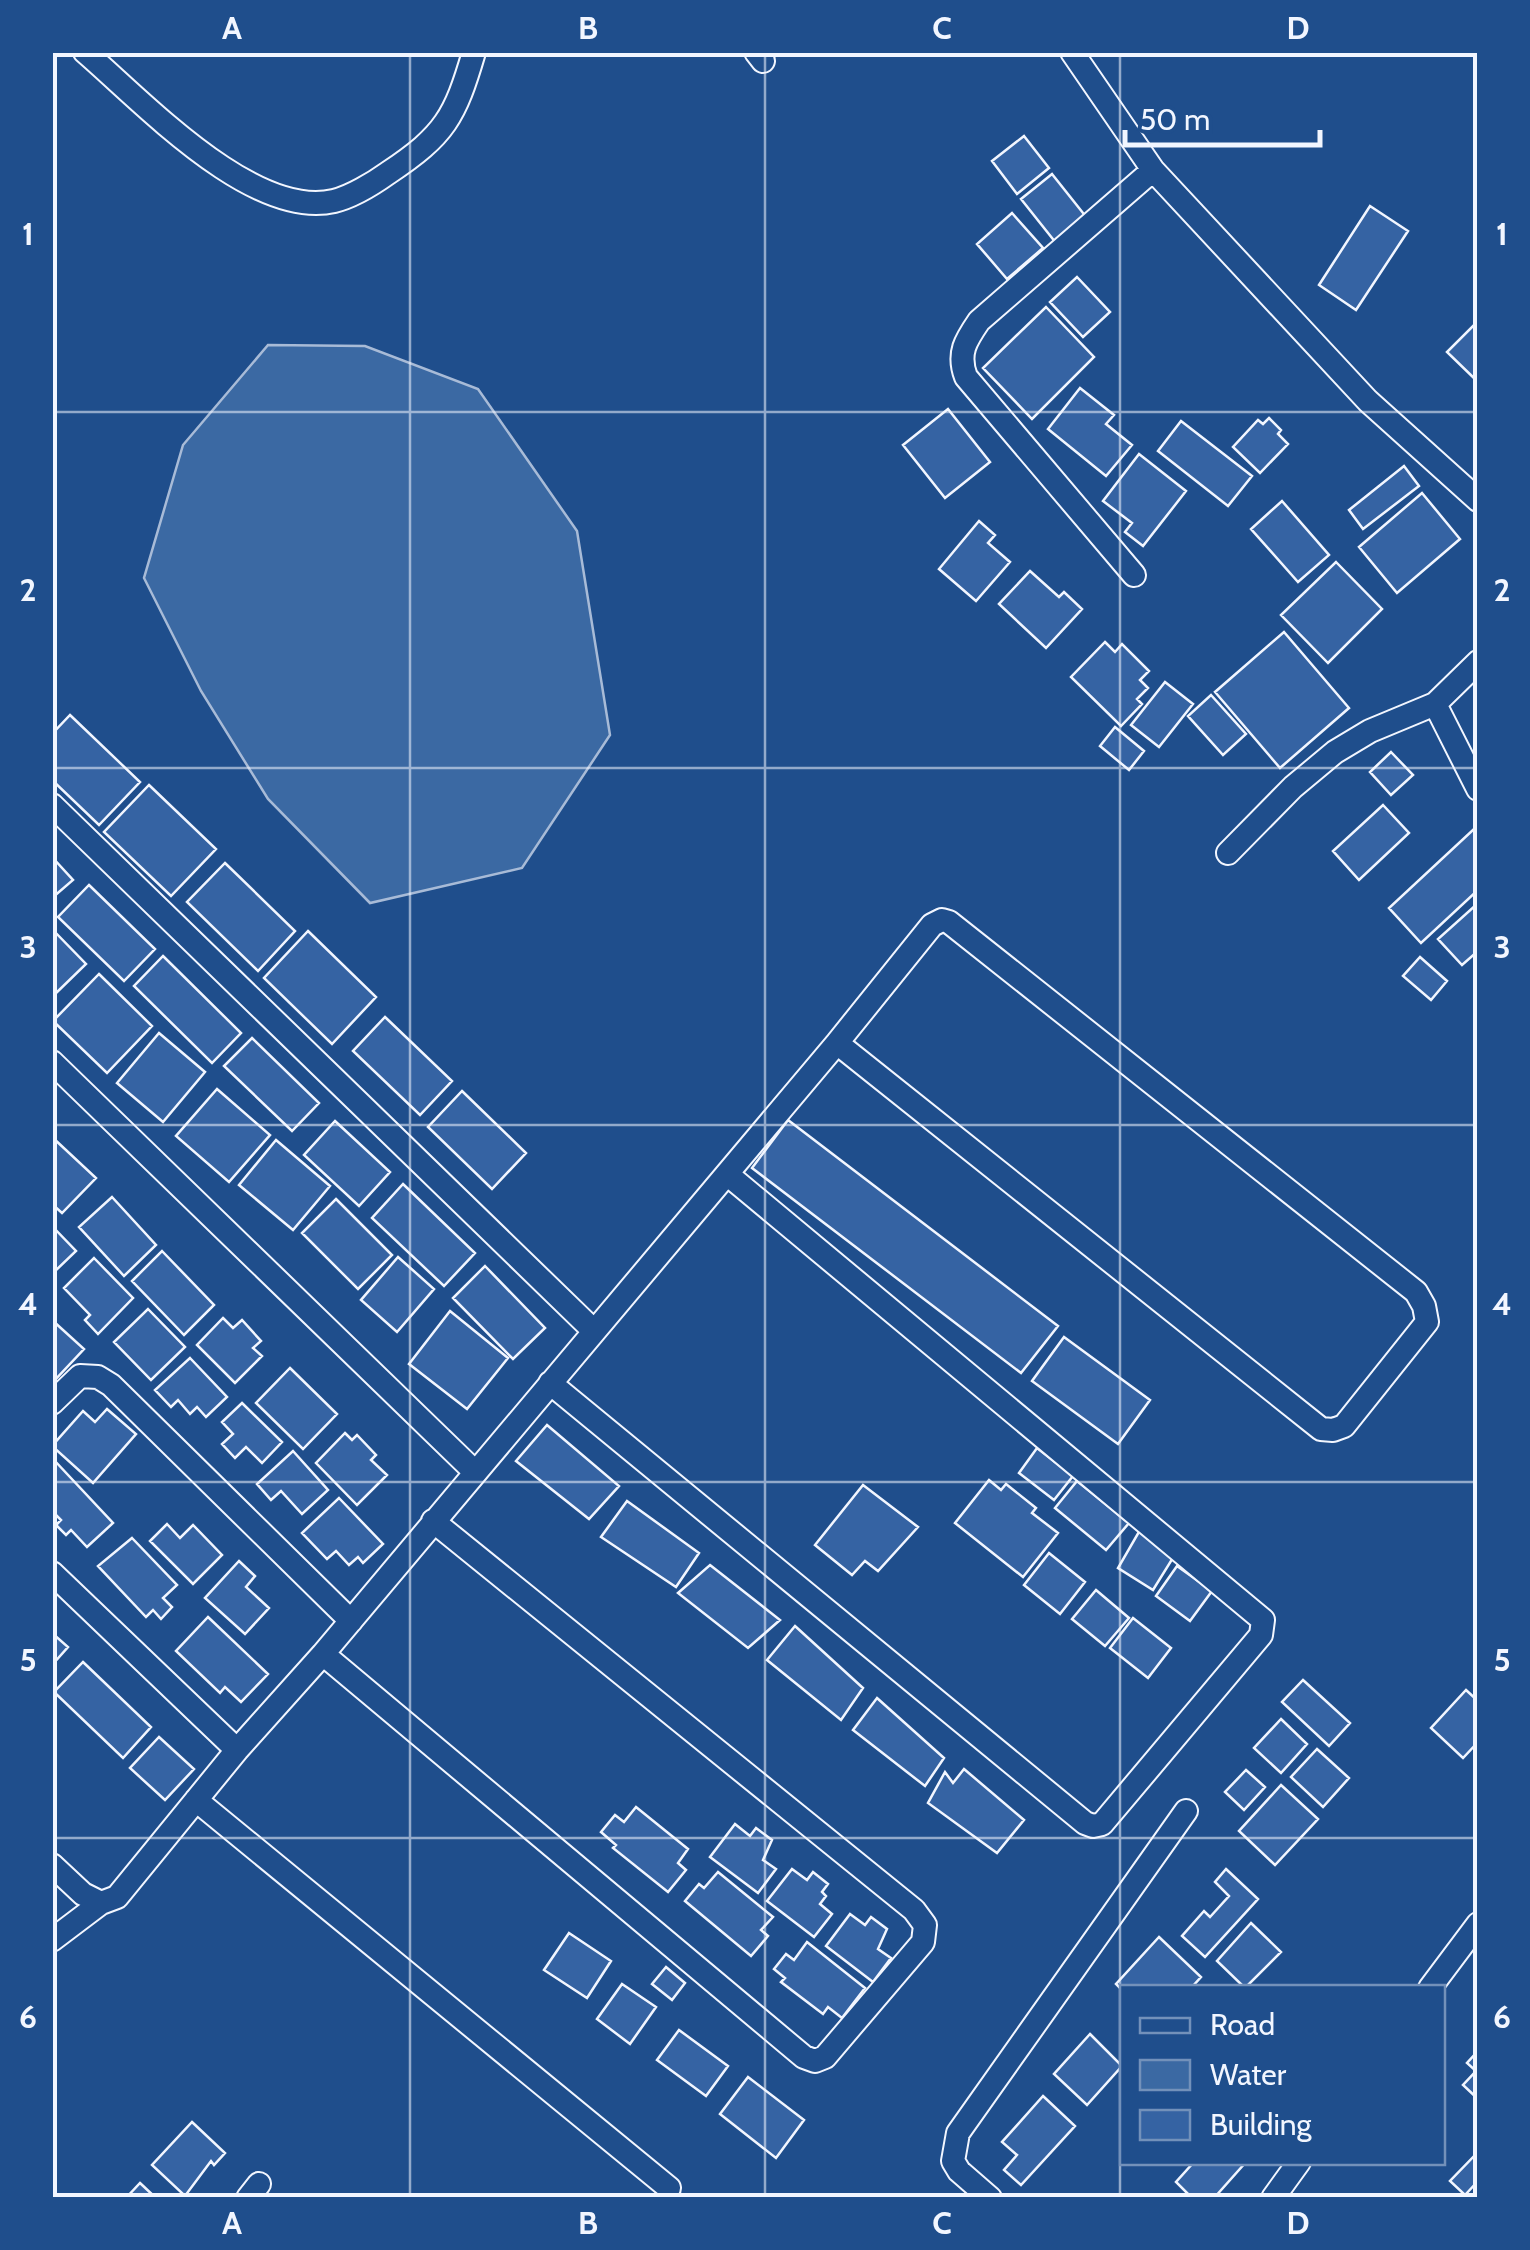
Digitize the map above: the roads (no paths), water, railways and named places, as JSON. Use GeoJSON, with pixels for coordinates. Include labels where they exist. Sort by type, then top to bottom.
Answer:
{"type":"FeatureCollection","features":[{"type":"Feature","properties":{"kind":"street"},"geometry":{"type":"LineString","coordinates":[[86,52],[217,164],[248,185],[286,200],[334,201],[382,178],[416,155],[440,131],[458,104],[474,52]]}},
{"type":"Feature","properties":{"kind":"street"},"geometry":{"type":"LineString","coordinates":[[1072,52],[1153,170],[1368,401],[1478,500]]}},
{"type":"Feature","properties":{"kind":"street"},"geometry":{"type":"LineString","coordinates":[[1134,575],[966,377],[960,362],[964,343],[979,320],[1153,170]]}},
{"type":"Feature","properties":{"kind":"street"},"geometry":{"type":"LineString","coordinates":[[1228,853],[1293,787],[1335,752],[1370,731],[1434,704],[1478,662]]}},
{"type":"Feature","properties":{"kind":"street"},"geometry":{"type":"LineString","coordinates":[[1434,704],[1478,789]]}},
{"type":"Feature","properties":{"kind":"street"},"geometry":{"type":"LineString","coordinates":[[52,805],[594,1331]]}},
{"type":"Feature","properties":{"kind":"street"},"geometry":{"type":"LineString","coordinates":[[52,1940],[101,1903],[116,1897],[837,1043],[932,925],[942,920],[1416,1292],[1427,1322],[1344,1426],[1321,1429],[837,1043]]}},
{"type":"Feature","properties":{"kind":"street"},"geometry":{"type":"LineString","coordinates":[[52,1062],[474,1472]]}},
{"type":"Feature","properties":{"kind":"street"},"geometry":{"type":"LineString","coordinates":[[550,1383],[1085,1823],[1102,1824],[1261,1635],[1263,1620],[727,1174]]}},
{"type":"Feature","properties":{"kind":"street"},"geometry":{"type":"LineString","coordinates":[[52,1403],[80,1376],[112,1385],[351,1621]]}},
{"type":"Feature","properties":{"kind":"street"},"geometry":{"type":"LineString","coordinates":[[323,1654],[804,2057],[815,2061],[825,2058],[922,1942],[925,1925],[914,1910],[433,1521]]}},
{"type":"Feature","properties":{"kind":"street"},"geometry":{"type":"LineString","coordinates":[[52,1573],[237,1750]]}},
{"type":"Feature","properties":{"kind":"street"},"geometry":{"type":"LineString","coordinates":[[196,1800],[668,2188]]}},
{"type":"Feature","properties":{"kind":"street"},"geometry":{"type":"LineString","coordinates":[[990,2198],[953,2162],[958,2133],[1186,1811]]}},
{"type":"Feature","properties":{"kind":"street"},"geometry":{"type":"LineString","coordinates":[[52,1865],[84,1894],[101,1903]]}},
{"type":"Feature","properties":{"kind":"street"},"geometry":{"type":"LineString","coordinates":[[1432,1985],[1478,1924]]}},
{"type":"Feature","properties":{"kind":"street"},"geometry":{"type":"LineString","coordinates":[[1272,2198],[1297,2165]]}},
{"type":"Feature","properties":{"kind":"water"},"geometry":{"type":"Polygon","coordinates":[[[268,345],[365,346],[478,389],[577,531],[610,735],[522,868],[370,903],[268,799],[201,691],[144,578],[183,445],[268,345]]]}}]}
